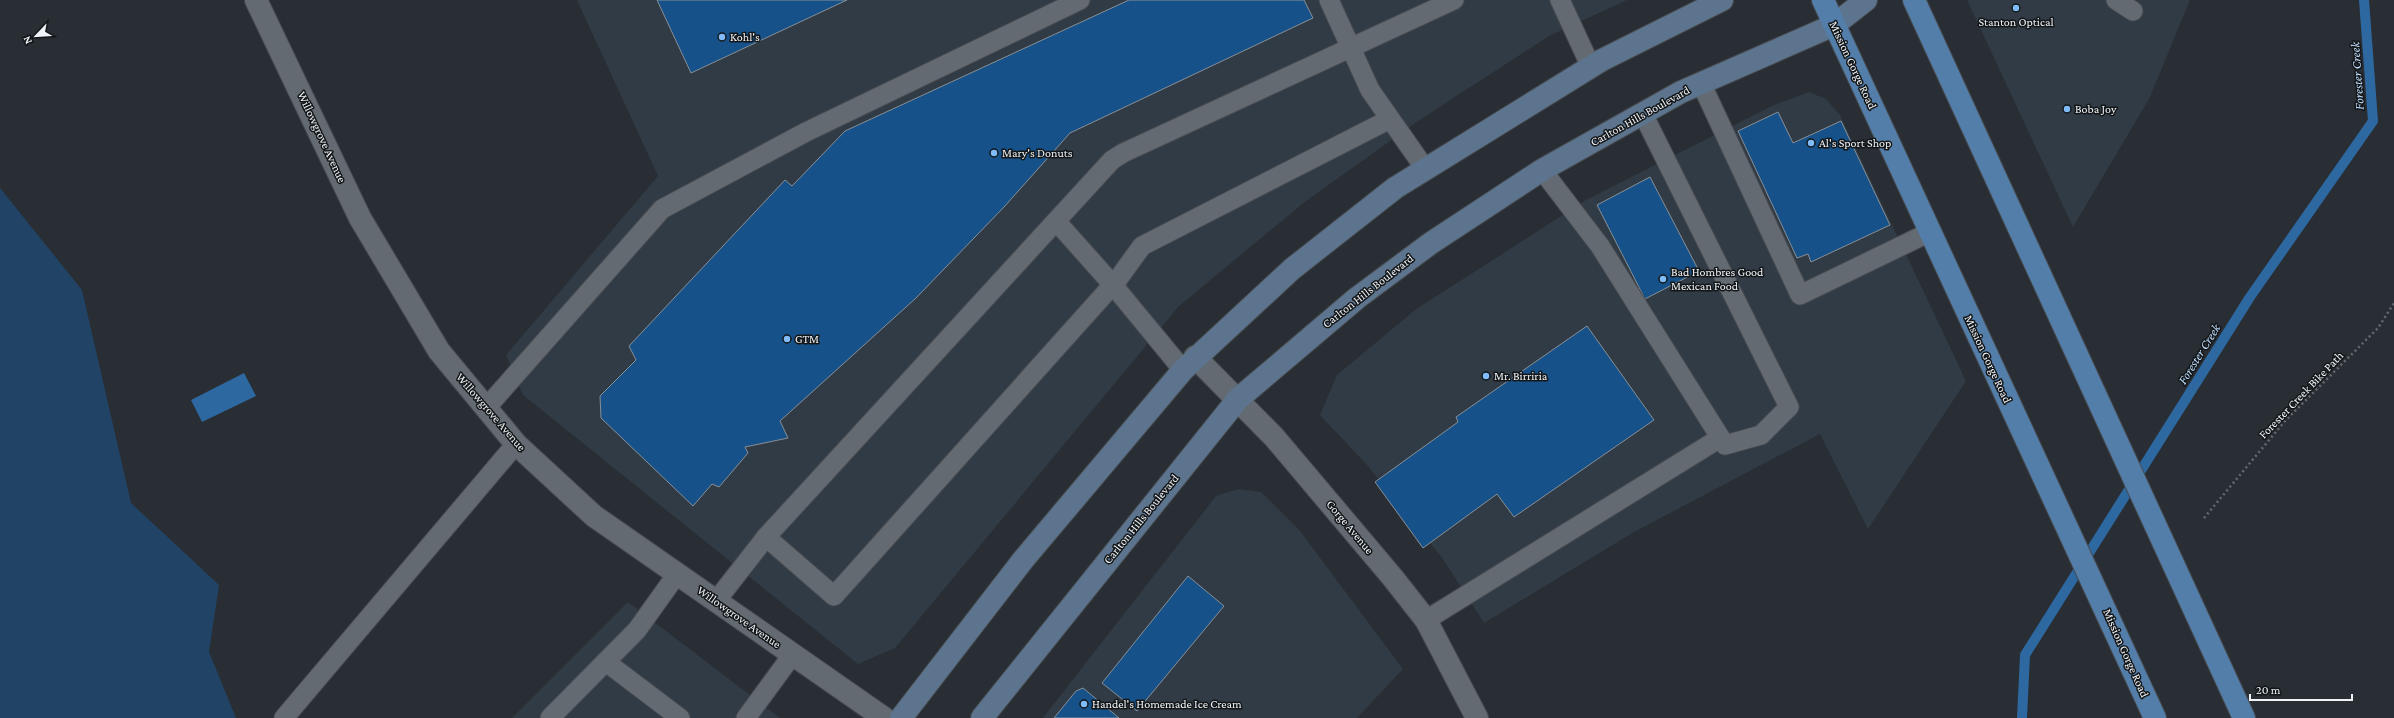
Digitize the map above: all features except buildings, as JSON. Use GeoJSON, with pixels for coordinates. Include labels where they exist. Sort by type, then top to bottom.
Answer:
{"type":"FeatureCollection","features":[{"type":"Feature","properties":{"kind":"main road"},"geometry":{"type":"LineString","coordinates":[[901,718],[1023,560],[1189,363],[1292,269],[1395,188],[1591,67],[1722,0]]}},
{"type":"Feature","properties":{"kind":"main road","name":"Mission Gorge Road"},"geometry":{"type":"LineString","coordinates":[[1823,0],[1984,351],[2156,718]]}},
{"type":"Feature","properties":{"kind":"main road","name":"Carlton Hills Boulevard"},"geometry":{"type":"LineString","coordinates":[[982,718],[1238,399],[1357,298],[1431,244],[1542,170],[1701,83],[1834,25],[1866,0]]}},
{"type":"Feature","properties":{"kind":"main road"},"geometry":{"type":"LineString","coordinates":[[1914,0],[2027,249],[2244,718]]}},
{"type":"Feature","properties":{"kind":"street","name":"Willowgrove Avenue"},"geometry":{"type":"LineString","coordinates":[[256,0],[360,218],[438,351],[516,444],[594,516],[884,718]]}},
{"type":"Feature","properties":{"kind":"street","name":"Gorge Avenue"},"geometry":{"type":"LineString","coordinates":[[1189,363],[1238,399],[1288,453],[1426,620],[1477,718]]}},
{"type":"Feature","properties":{"kind":"lane"},"geometry":{"type":"LineString","coordinates":[[486,408],[662,209],[806,132],[1080,0]]}},
{"type":"Feature","properties":{"kind":"lane"},"geometry":{"type":"LineString","coordinates":[[1329,0],[1370,90],[1426,170]]}},
{"type":"Feature","properties":{"kind":"lane"},"geometry":{"type":"LineString","coordinates":[[716,601],[766,536],[1102,170],[1122,153],[1454,0]]}},
{"type":"Feature","properties":{"kind":"lane"},"geometry":{"type":"LineString","coordinates":[[1560,0],[1591,67]]}},
{"type":"Feature","properties":{"kind":"lane"},"geometry":{"type":"LineString","coordinates":[[2116,0],[2133,11]]}},
{"type":"Feature","properties":{"kind":"lane"},"geometry":{"type":"LineString","coordinates":[[1701,83],[1800,295],[1930,232]]}},
{"type":"Feature","properties":{"kind":"lane"},"geometry":{"type":"LineString","coordinates":[[1542,170],[1600,246],[1725,445],[1761,435],[1789,406],[1644,114]]}},
{"type":"Feature","properties":{"kind":"lane"},"geometry":{"type":"LineString","coordinates":[[766,536],[834,596],[1113,285],[1142,246],[1390,119]]}},
{"type":"Feature","properties":{"kind":"lane"},"geometry":{"type":"LineString","coordinates":[[1056,221],[1113,285],[1189,363]]}},
{"type":"Feature","properties":{"kind":"lane"},"geometry":{"type":"LineString","coordinates":[[1426,620],[1720,438]]}},
{"type":"Feature","properties":{"kind":"lane"},"geometry":{"type":"LineString","coordinates":[[284,718],[516,444]]}},
{"type":"Feature","properties":{"kind":"lane"},"geometry":{"type":"LineString","coordinates":[[550,718],[637,630],[677,574]]}},
{"type":"Feature","properties":{"kind":"lane"},"geometry":{"type":"LineString","coordinates":[[746,718],[793,654]]}},
{"type":"Feature","properties":{"kind":"lane"},"geometry":{"type":"LineString","coordinates":[[606,662],[680,718]]}},
{"type":"Feature","properties":{"kind":"path","name":"Forester Creek Bike Path"},"geometry":{"type":"LineString","coordinates":[[2204,518],[2285,421],[2378,328],[2394,303]]}},
{"type":"Feature","properties":{"kind":"shaded area"},"geometry":{"type":"Polygon","coordinates":[[[577,0],[1627,0],[1549,36],[1421,119],[1306,201],[1179,306],[895,648],[858,664],[523,395],[506,355],[658,176],[577,0]]]}},
{"type":"Feature","properties":{"kind":"shaded area"},"geometry":{"type":"Polygon","coordinates":[[[1967,0],[2190,0],[2149,99],[2073,227],[1967,0]]]}},
{"type":"Feature","properties":{"kind":"shaded area"},"geometry":{"type":"Polygon","coordinates":[[[1809,92],[1826,99],[1840,115],[1966,381],[1868,529],[1820,434],[1634,532],[1484,623],[1443,559],[1367,465],[1320,415],[1337,375],[1415,310],[1586,200],[1774,105],[1809,92]]]}},
{"type":"Feature","properties":{"kind":"shaded area"},"geometry":{"type":"Polygon","coordinates":[[[0,188],[82,290],[131,503],[219,585],[209,652],[236,718],[0,718],[0,188]]]}},
{"type":"Feature","properties":{"kind":"shaded area"},"geometry":{"type":"Polygon","coordinates":[[[244,373],[256,396],[202,422],[191,400],[244,373]]]}},
{"type":"Feature","properties":{"kind":"shaded area"},"geometry":{"type":"Polygon","coordinates":[[[1238,489],[1261,492],[1300,531],[1403,669],[1357,718],[1043,718],[1216,496],[1238,489]]]}},
{"type":"Feature","properties":{"kind":"shaded area"},"geometry":{"type":"Polygon","coordinates":[[[628,602],[780,718],[512,718],[628,602]]]}},
{"type":"Feature","properties":{"kind":"waterway","name":"Forester Creek"},"geometry":{"type":"LineString","coordinates":[[2022,718],[2025,655],[2250,297],[2373,121],[2364,0]]}},
{"type":"Feature","properties":{"kind":"place","name":"Stanton Optical"},"geometry":{"type":"Point","coordinates":[2016,8]}},
{"type":"Feature","properties":{"kind":"place","name":"Kohl's"},"geometry":{"type":"Point","coordinates":[722,37]}},
{"type":"Feature","properties":{"kind":"place","name":"Boba Joy"},"geometry":{"type":"Point","coordinates":[2067,109]}},
{"type":"Feature","properties":{"kind":"place","name":"Al's Sport Shop"},"geometry":{"type":"Point","coordinates":[1811,143]}},
{"type":"Feature","properties":{"kind":"place","name":"Mary's Donuts"},"geometry":{"type":"Point","coordinates":[994,153]}},
{"type":"Feature","properties":{"kind":"place","name":"Bad Hombres Good Mexican Food"},"geometry":{"type":"Point","coordinates":[1663,279]}},
{"type":"Feature","properties":{"kind":"place","name":"GTM"},"geometry":{"type":"Point","coordinates":[787,339]}},
{"type":"Feature","properties":{"kind":"place","name":"Mr. Birriria"},"geometry":{"type":"Point","coordinates":[1486,376]}},
{"type":"Feature","properties":{"kind":"place","name":"Handel's Homemade Ice Cream"},"geometry":{"type":"Point","coordinates":[1084,704]}}]}
